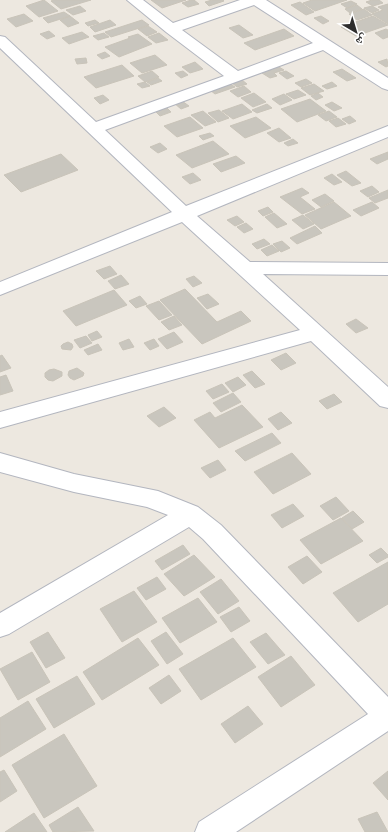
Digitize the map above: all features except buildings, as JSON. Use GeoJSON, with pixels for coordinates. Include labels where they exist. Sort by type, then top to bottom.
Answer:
{"type":"FeatureCollection","features":[{"type":"Feature","properties":{"kind":"street"},"geometry":{"type":"LineString","coordinates":[[134,0],[171,30],[236,77]]}},
{"type":"Feature","properties":{"kind":"street"},"geometry":{"type":"LineString","coordinates":[[171,30],[255,0],[388,85]]}},
{"type":"Feature","properties":{"kind":"street"},"geometry":{"type":"LineString","coordinates":[[0,40],[184,214],[388,400]]}},
{"type":"Feature","properties":{"kind":"street"},"geometry":{"type":"LineString","coordinates":[[94,128],[326,44]]}},
{"type":"Feature","properties":{"kind":"street"},"geometry":{"type":"LineString","coordinates":[[0,289],[388,131]]}},
{"type":"Feature","properties":{"kind":"street"},"geometry":{"type":"LineString","coordinates":[[245,268],[388,269]]}},
{"type":"Feature","properties":{"kind":"street"},"geometry":{"type":"LineString","coordinates":[[0,420],[315,333]]}},
{"type":"Feature","properties":{"kind":"street"},"geometry":{"type":"LineString","coordinates":[[0,462],[74,483],[150,498],[190,514],[212,532],[388,716],[210,832]]}},
{"type":"Feature","properties":{"kind":"street"},"geometry":{"type":"LineString","coordinates":[[0,626],[190,514]]}}]}
